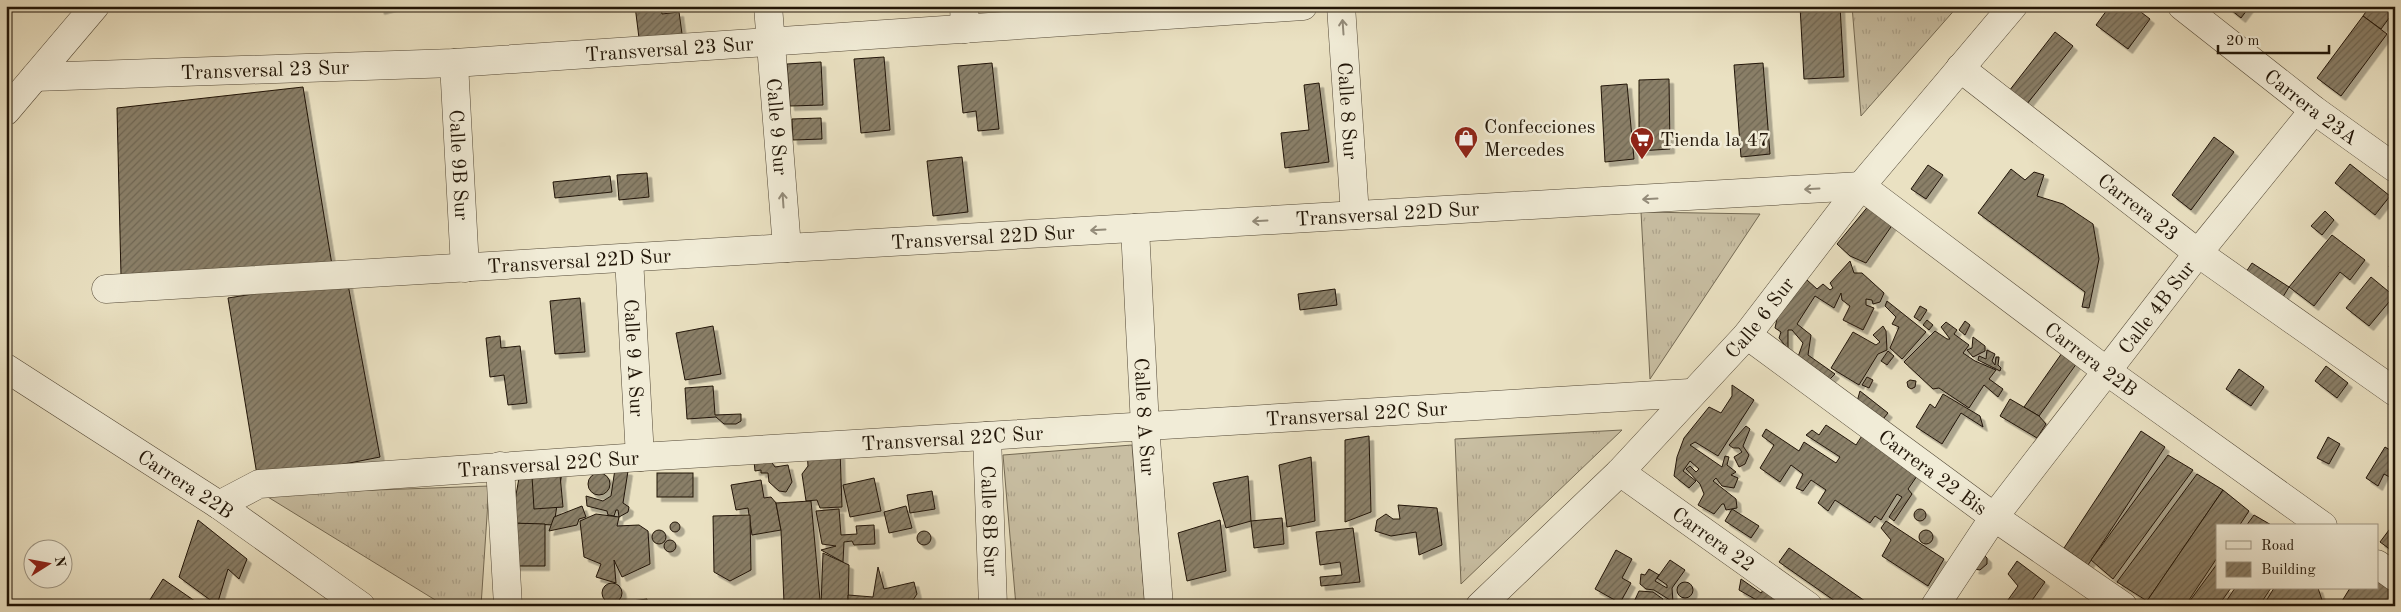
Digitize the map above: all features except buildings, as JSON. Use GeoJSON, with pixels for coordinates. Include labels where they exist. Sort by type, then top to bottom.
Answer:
{"type":"FeatureCollection","features":[{"type":"Feature","properties":{"kind":"street"},"geometry":{"type":"LineString","coordinates":[[6,111],[95,6]]}},
{"type":"Feature","properties":{"kind":"street","name":"Calle 9 Sur"},"geometry":{"type":"LineString","coordinates":[[768,6],[787,248]]}},
{"type":"Feature","properties":{"kind":"street","name":"Transversal 23 Sur"},"geometry":{"type":"LineString","coordinates":[[35,77],[454,63],[772,42],[964,18],[1303,6]]}},
{"type":"Feature","properties":{"kind":"street","name":"Calle 8 Sur"},"geometry":{"type":"LineString","coordinates":[[1341,6],[1355,215]]}},
{"type":"Feature","properties":{"kind":"street","name":"Calle 6 Sur"},"geometry":{"type":"LineString","coordinates":[[1480,606],[1620,472],[1690,394],[1747,335],[1861,186],[2013,6]]}},
{"type":"Feature","properties":{"kind":"street","name":"Carrera 23A"},"geometry":{"type":"LineString","coordinates":[[2182,6],[2314,110],[2395,168]]}},
{"type":"Feature","properties":{"kind":"street","name":"Calle 9B Sur"},"geometry":{"type":"LineString","coordinates":[[454,63],[465,268]]}},
{"type":"Feature","properties":{"kind":"street","name":"Carrera 23"},"geometry":{"type":"LineString","coordinates":[[1960,68],[2198,253],[2395,392]]}},
{"type":"Feature","properties":{"kind":"street","name":"Calle 4B Sur"},"geometry":{"type":"LineString","coordinates":[[1935,606],[1994,517],[2108,372],[2198,253],[2314,110]]}},
{"type":"Feature","properties":{"kind":"street","name":"Transversal 22D Sur"},"geometry":{"type":"LineString","coordinates":[[106,289],[1861,186]]}},
{"type":"Feature","properties":{"kind":"street","name":"Carrera 22B"},"geometry":{"type":"LineString","coordinates":[[1861,186],[2108,372],[2320,524]]}},
{"type":"Feature","properties":{"kind":"street","name":"Calle 8 A Sur"},"geometry":{"type":"LineString","coordinates":[[1135,228],[1145,426],[1159,606]]}},
{"type":"Feature","properties":{"kind":"street","name":"Calle 9 A Sur"},"geometry":{"type":"LineString","coordinates":[[629,258],[640,457]]}},
{"type":"Feature","properties":{"kind":"street","name":"Carrera 22 Bis"},"geometry":{"type":"LineString","coordinates":[[1747,335],[1994,517],[2122,606]]}},
{"type":"Feature","properties":{"kind":"street","name":"Carrera 22B"},"geometry":{"type":"LineString","coordinates":[[6,368],[219,506],[361,606]]}},
{"type":"Feature","properties":{"kind":"street","name":"Transversal 22C Sur"},"geometry":{"type":"LineString","coordinates":[[219,506],[259,484],[640,457],[1690,394]]}},
{"type":"Feature","properties":{"kind":"street","name":"Calle 8B Sur"},"geometry":{"type":"LineString","coordinates":[[987,436],[993,606]]}},
{"type":"Feature","properties":{"kind":"street"},"geometry":{"type":"LineString","coordinates":[[500,466],[508,606]]}},
{"type":"Feature","properties":{"kind":"street","name":"Carrera 22"},"geometry":{"type":"LineString","coordinates":[[1620,472],[1808,606]]}},
{"type":"Feature","properties":{"kind":"street"},"geometry":{"type":"LineString","coordinates":[[2378,565],[2395,577]]}},
{"type":"Feature","properties":{"kind":"green space"},"geometry":{"type":"Polygon","coordinates":[[[977,6],[1104,6],[978,15],[977,6]]]}},
{"type":"Feature","properties":{"kind":"green space"},"geometry":{"type":"Polygon","coordinates":[[[1852,6],[1958,6],[1861,116],[1852,6]]]}},
{"type":"Feature","properties":{"kind":"green space"},"geometry":{"type":"Polygon","coordinates":[[[1641,212],[1760,214],[1650,379],[1641,212]]]}},
{"type":"Feature","properties":{"kind":"green space"},"geometry":{"type":"Polygon","coordinates":[[[1622,430],[1461,584],[1455,439],[1622,430]]]}},
{"type":"Feature","properties":{"kind":"green space"},"geometry":{"type":"Polygon","coordinates":[[[1132,445],[1145,606],[1016,606],[1003,455],[1132,445]]]}},
{"type":"Feature","properties":{"kind":"green space"},"geometry":{"type":"Polygon","coordinates":[[[489,486],[481,606],[445,606],[263,494],[489,486]]]}},
{"type":"Feature","properties":{"kind":"place","name":"Confecciones Mercedes"},"geometry":{"type":"Point","coordinates":[1466,159]}},
{"type":"Feature","properties":{"kind":"place","name":"Tienda la 47"},"geometry":{"type":"Point","coordinates":[1642,160]}}]}
